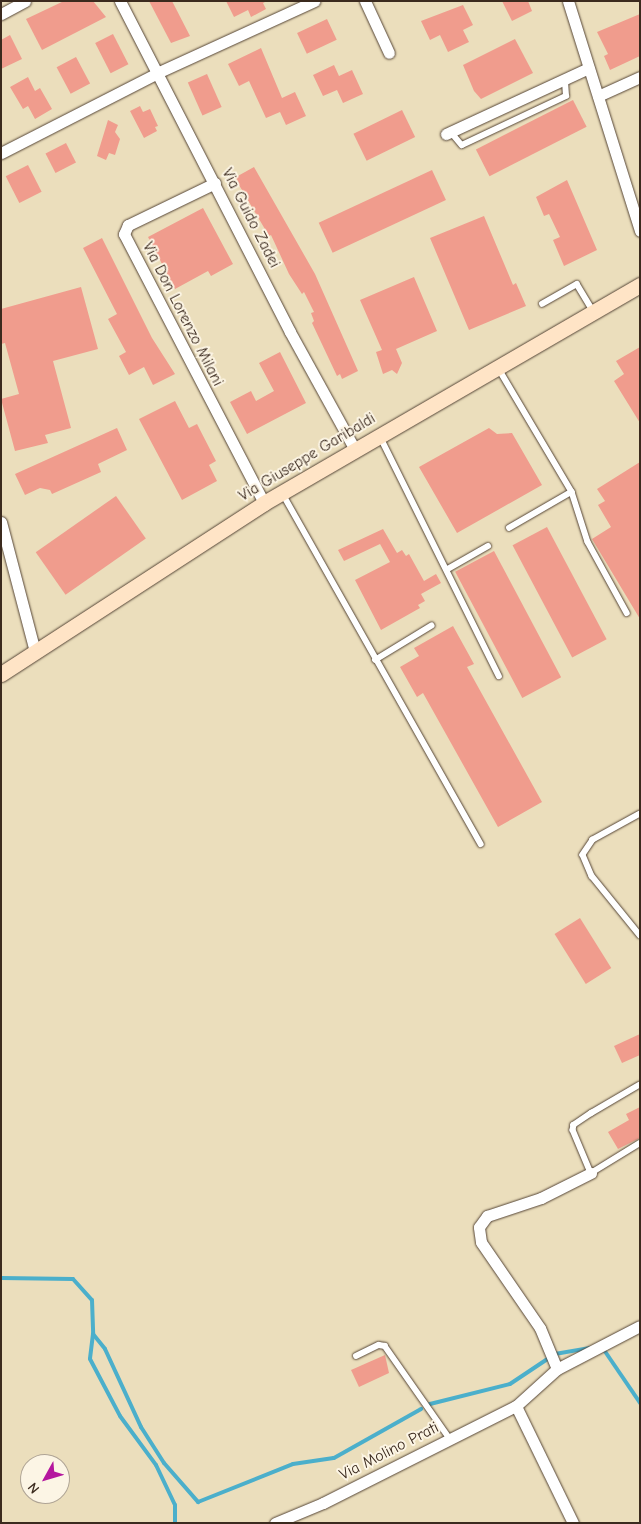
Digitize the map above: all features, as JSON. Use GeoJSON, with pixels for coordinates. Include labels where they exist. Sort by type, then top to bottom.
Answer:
{"type":"FeatureCollection","features":[{"type":"Feature","properties":{"kind":"street"},"geometry":{"type":"LineString","coordinates":[[1,14],[25,1]]}},
{"type":"Feature","properties":{"kind":"street","name":"Via Guido Zadei"},"geometry":{"type":"LineString","coordinates":[[120,1],[354,448]]}},
{"type":"Feature","properties":{"kind":"street"},"geometry":{"type":"LineString","coordinates":[[1,153],[157,73],[314,1]]}},
{"type":"Feature","properties":{"kind":"street"},"geometry":{"type":"LineString","coordinates":[[365,1],[389,53]]}},
{"type":"Feature","properties":{"kind":"street"},"geometry":{"type":"LineString","coordinates":[[568,1],[640,231]]}},
{"type":"Feature","properties":{"kind":"street"},"geometry":{"type":"LineString","coordinates":[[449,133],[589,68]]}},
{"type":"Feature","properties":{"kind":"street"},"geometry":{"type":"LineString","coordinates":[[598,96],[640,76]]}},
{"type":"Feature","properties":{"kind":"street","name":"Via Don Lorenzo Milani"},"geometry":{"type":"LineString","coordinates":[[215,183],[128,225],[124,234],[264,503]]}},
{"type":"Feature","properties":{"kind":"street","name":"Via Giuseppe Garibaldi"},"geometry":{"type":"LineString","coordinates":[[1,674],[264,503],[354,448],[640,285]]}},
{"type":"Feature","properties":{"kind":"street"},"geometry":{"type":"LineString","coordinates":[[1,522],[35,652]]}},
{"type":"Feature","properties":{"kind":"street"},"geometry":{"type":"LineString","coordinates":[[557,1369],[540,1328],[482,1242],[479,1227],[488,1216],[541,1198],[591,1173]]}},
{"type":"Feature","properties":{"kind":"street","name":"Via Molino Prati"},"geometry":{"type":"LineString","coordinates":[[276,1523],[323,1503],[516,1406],[557,1369],[640,1326]]}},
{"type":"Feature","properties":{"kind":"street"},"geometry":{"type":"LineString","coordinates":[[516,1406],[573,1523]]}},
{"type":"Feature","properties":{"kind":"lane"},"geometry":{"type":"LineString","coordinates":[[449,133],[459,144],[471,141],[566,96],[565,79]]}},
{"type":"Feature","properties":{"kind":"lane"},"geometry":{"type":"LineString","coordinates":[[542,304],[577,284],[593,311]]}},
{"type":"Feature","properties":{"kind":"lane"},"geometry":{"type":"LineString","coordinates":[[497,366],[572,492],[588,542],[627,614]]}},
{"type":"Feature","properties":{"kind":"lane"},"geometry":{"type":"LineString","coordinates":[[379,434],[448,569],[453,590],[499,676]]}},
{"type":"Feature","properties":{"kind":"lane"},"geometry":{"type":"LineString","coordinates":[[282,492],[375,660],[481,844]]}},
{"type":"Feature","properties":{"kind":"lane"},"geometry":{"type":"LineString","coordinates":[[510,528],[572,492]]}},
{"type":"Feature","properties":{"kind":"lane"},"geometry":{"type":"LineString","coordinates":[[448,569],[488,546]]}},
{"type":"Feature","properties":{"kind":"lane"},"geometry":{"type":"LineString","coordinates":[[375,660],[431,626]]}},
{"type":"Feature","properties":{"kind":"lane"},"geometry":{"type":"LineString","coordinates":[[640,814],[593,840],[582,855],[592,876],[640,935]]}},
{"type":"Feature","properties":{"kind":"lane"},"geometry":{"type":"LineString","coordinates":[[640,1085],[574,1124],[573,1130],[591,1173],[640,1143]]}},
{"type":"Feature","properties":{"kind":"lane"},"geometry":{"type":"LineString","coordinates":[[356,1356],[379,1345],[385,1346],[450,1439]]}},
{"type":"Feature","properties":{"kind":"building"},"geometry":{"type":"Polygon","coordinates":[[[64,1],[93,1],[106,17],[42,50],[26,19],[64,1]]]}},
{"type":"Feature","properties":{"kind":"building"},"geometry":{"type":"Polygon","coordinates":[[[149,1],[172,1],[190,36],[171,43],[149,1]]]}},
{"type":"Feature","properties":{"kind":"building"},"geometry":{"type":"Polygon","coordinates":[[[226,1],[267,1],[263,3],[266,9],[251,17],[248,10],[234,17],[226,1]]]}},
{"type":"Feature","properties":{"kind":"building"},"geometry":{"type":"Polygon","coordinates":[[[502,1],[528,1],[532,11],[512,21],[502,1]]]}},
{"type":"Feature","properties":{"kind":"building"},"geometry":{"type":"Polygon","coordinates":[[[463,5],[473,25],[463,30],[469,42],[448,52],[440,35],[430,40],[421,21],[463,5]]]}},
{"type":"Feature","properties":{"kind":"building"},"geometry":{"type":"Polygon","coordinates":[[[640,14],[640,56],[610,70],[604,56],[608,54],[597,32],[640,14]]]}},
{"type":"Feature","properties":{"kind":"building"},"geometry":{"type":"Polygon","coordinates":[[[327,19],[337,40],[307,54],[297,33],[327,19]]]}},
{"type":"Feature","properties":{"kind":"building"},"geometry":{"type":"Polygon","coordinates":[[[113,34],[128,64],[111,73],[95,43],[113,34]]]}},
{"type":"Feature","properties":{"kind":"building"},"geometry":{"type":"Polygon","coordinates":[[[10,35],[22,59],[1,69],[1,40],[10,35]]]}},
{"type":"Feature","properties":{"kind":"building"},"geometry":{"type":"Polygon","coordinates":[[[515,39],[533,73],[481,99],[474,91],[463,65],[515,39]]]}},
{"type":"Feature","properties":{"kind":"building"},"geometry":{"type":"Polygon","coordinates":[[[261,48],[282,98],[295,92],[306,116],[286,125],[280,112],[266,118],[249,81],[239,86],[228,64],[261,48]]]}},
{"type":"Feature","properties":{"kind":"building"},"geometry":{"type":"Polygon","coordinates":[[[76,57],[90,83],[71,94],[57,67],[76,57]]]}},
{"type":"Feature","properties":{"kind":"building"},"geometry":{"type":"Polygon","coordinates":[[[334,65],[339,76],[352,70],[363,94],[343,103],[337,90],[323,96],[313,75],[334,65]]]}},
{"type":"Feature","properties":{"kind":"building"},"geometry":{"type":"Polygon","coordinates":[[[207,74],[222,107],[202,115],[188,83],[207,74]]]}},
{"type":"Feature","properties":{"kind":"building"},"geometry":{"type":"Polygon","coordinates":[[[28,77],[35,91],[40,88],[52,109],[35,119],[28,106],[23,109],[10,87],[28,77]]]}},
{"type":"Feature","properties":{"kind":"building"},"geometry":{"type":"Polygon","coordinates":[[[573,100],[587,127],[490,176],[476,149],[573,100]]]}},
{"type":"Feature","properties":{"kind":"building"},"geometry":{"type":"Polygon","coordinates":[[[140,106],[143,112],[150,109],[158,126],[155,127],[157,131],[144,138],[130,111],[140,106]]]}},
{"type":"Feature","properties":{"kind":"building"},"geometry":{"type":"Polygon","coordinates":[[[402,110],[415,137],[367,161],[353,134],[402,110]]]}},
{"type":"Feature","properties":{"kind":"building"},"geometry":{"type":"Polygon","coordinates":[[[108,120],[118,125],[115,132],[120,139],[115,155],[109,153],[106,160],[97,156],[108,120]]]}},
{"type":"Feature","properties":{"kind":"building"},"geometry":{"type":"Polygon","coordinates":[[[66,143],[76,163],[55,173],[46,153],[66,143]]]}},
{"type":"Feature","properties":{"kind":"building"},"geometry":{"type":"Polygon","coordinates":[[[28,165],[42,192],[19,203],[6,176],[28,165]]]}},
{"type":"Feature","properties":{"kind":"building"},"geometry":{"type":"Polygon","coordinates":[[[254,167],[315,274],[358,371],[342,379],[340,374],[337,376],[312,323],[314,321],[311,313],[314,312],[304,292],[302,294],[289,274],[271,235],[269,236],[239,185],[236,177],[254,167]]]}},
{"type":"Feature","properties":{"kind":"building"},"geometry":{"type":"Polygon","coordinates":[[[432,170],[446,200],[333,253],[319,223],[432,170]]]}},
{"type":"Feature","properties":{"kind":"building"},"geometry":{"type":"Polygon","coordinates":[[[567,180],[597,250],[564,266],[553,240],[560,237],[549,214],[544,216],[536,197],[567,180]]]}},
{"type":"Feature","properties":{"kind":"building"},"geometry":{"type":"Polygon","coordinates":[[[203,208],[233,264],[211,276],[208,271],[175,289],[148,237],[203,208]]]}},
{"type":"Feature","properties":{"kind":"building"},"geometry":{"type":"Polygon","coordinates":[[[484,216],[513,285],[516,283],[526,306],[469,330],[430,238],[484,216]]]}},
{"type":"Feature","properties":{"kind":"building"},"geometry":{"type":"Polygon","coordinates":[[[102,238],[152,338],[175,374],[153,385],[144,367],[129,375],[119,356],[126,352],[108,319],[117,314],[83,248],[102,238]]]}},
{"type":"Feature","properties":{"kind":"building"},"geometry":{"type":"Polygon","coordinates":[[[414,277],[437,331],[396,349],[402,363],[397,374],[392,370],[383,374],[376,352],[382,350],[360,300],[414,277]]]}},
{"type":"Feature","properties":{"kind":"building"},"geometry":{"type":"Polygon","coordinates":[[[81,287],[98,349],[53,361],[71,428],[45,435],[48,443],[15,451],[1,399],[19,394],[5,343],[1,344],[1,309],[81,287]]]}},
{"type":"Feature","properties":{"kind":"building"},"geometry":{"type":"Polygon","coordinates":[[[640,347],[640,423],[614,381],[624,374],[616,361],[640,347]]]}},
{"type":"Feature","properties":{"kind":"building"},"geometry":{"type":"Polygon","coordinates":[[[280,352],[306,403],[247,434],[230,402],[251,391],[256,401],[274,391],[259,363],[280,352]]]}},
{"type":"Feature","properties":{"kind":"building"},"geometry":{"type":"Polygon","coordinates":[[[175,401],[189,428],[197,424],[216,461],[209,465],[217,481],[182,500],[139,419],[175,401]]]}},
{"type":"Feature","properties":{"kind":"building"},"geometry":{"type":"Polygon","coordinates":[[[117,428],[127,450],[98,464],[101,472],[52,494],[50,490],[40,488],[25,495],[15,474],[117,428]]]}},
{"type":"Feature","properties":{"kind":"building"},"geometry":{"type":"Polygon","coordinates":[[[489,428],[497,434],[512,433],[542,485],[457,533],[419,467],[489,428]]]}},
{"type":"Feature","properties":{"kind":"building"},"geometry":{"type":"Polygon","coordinates":[[[640,462],[640,619],[592,539],[611,527],[598,505],[605,501],[597,489],[640,462]]]}},
{"type":"Feature","properties":{"kind":"building"},"geometry":{"type":"Polygon","coordinates":[[[116,496],[146,539],[66,595],[36,552],[116,496]]]}},
{"type":"Feature","properties":{"kind":"building"},"geometry":{"type":"Polygon","coordinates":[[[547,527],[607,639],[572,657],[513,545],[547,527]]]}},
{"type":"Feature","properties":{"kind":"building"},"geometry":{"type":"Polygon","coordinates":[[[383,529],[397,553],[402,550],[406,556],[409,554],[424,581],[436,574],[441,583],[421,594],[425,601],[418,605],[420,608],[381,630],[355,580],[390,562],[380,544],[344,561],[338,550],[383,529]]]}},
{"type":"Feature","properties":{"kind":"building"},"geometry":{"type":"Polygon","coordinates":[[[494,551],[561,677],[522,698],[455,572],[494,551]]]}},
{"type":"Feature","properties":{"kind":"building"},"geometry":{"type":"Polygon","coordinates":[[[453,626],[474,664],[467,667],[542,802],[498,827],[423,693],[417,697],[400,667],[419,656],[414,648],[453,626]]]}},
{"type":"Feature","properties":{"kind":"building"},"geometry":{"type":"Polygon","coordinates":[[[580,918],[611,968],[586,984],[555,934],[580,918]]]}},
{"type":"Feature","properties":{"kind":"building"},"geometry":{"type":"Polygon","coordinates":[[[640,1034],[640,1055],[622,1063],[614,1046],[640,1034]]]}},
{"type":"Feature","properties":{"kind":"building"},"geometry":{"type":"Polygon","coordinates":[[[640,1107],[640,1138],[618,1149],[608,1132],[629,1120],[626,1114],[640,1107]]]}},
{"type":"Feature","properties":{"kind":"building"},"geometry":{"type":"Polygon","coordinates":[[[385,1355],[389,1373],[359,1387],[351,1370],[385,1355]]]}},
{"type":"Feature","properties":{"kind":"waterway"},"geometry":{"type":"LineString","coordinates":[[1,1278],[73,1279],[92,1300],[93,1334],[105,1349],[141,1427],[164,1463],[198,1502],[293,1464],[334,1458],[421,1409]]}},
{"type":"Feature","properties":{"kind":"waterway"},"geometry":{"type":"LineString","coordinates":[[93,1334],[90,1359],[120,1416],[156,1465],[175,1505],[175,1523]]}},
{"type":"Feature","properties":{"kind":"waterway"},"geometry":{"type":"LineString","coordinates":[[602,1347],[640,1403]]}},
{"type":"Feature","properties":{"kind":"waterway"},"geometry":{"type":"LineString","coordinates":[[430,1404],[510,1384],[555,1354],[588,1348]]}}]}
